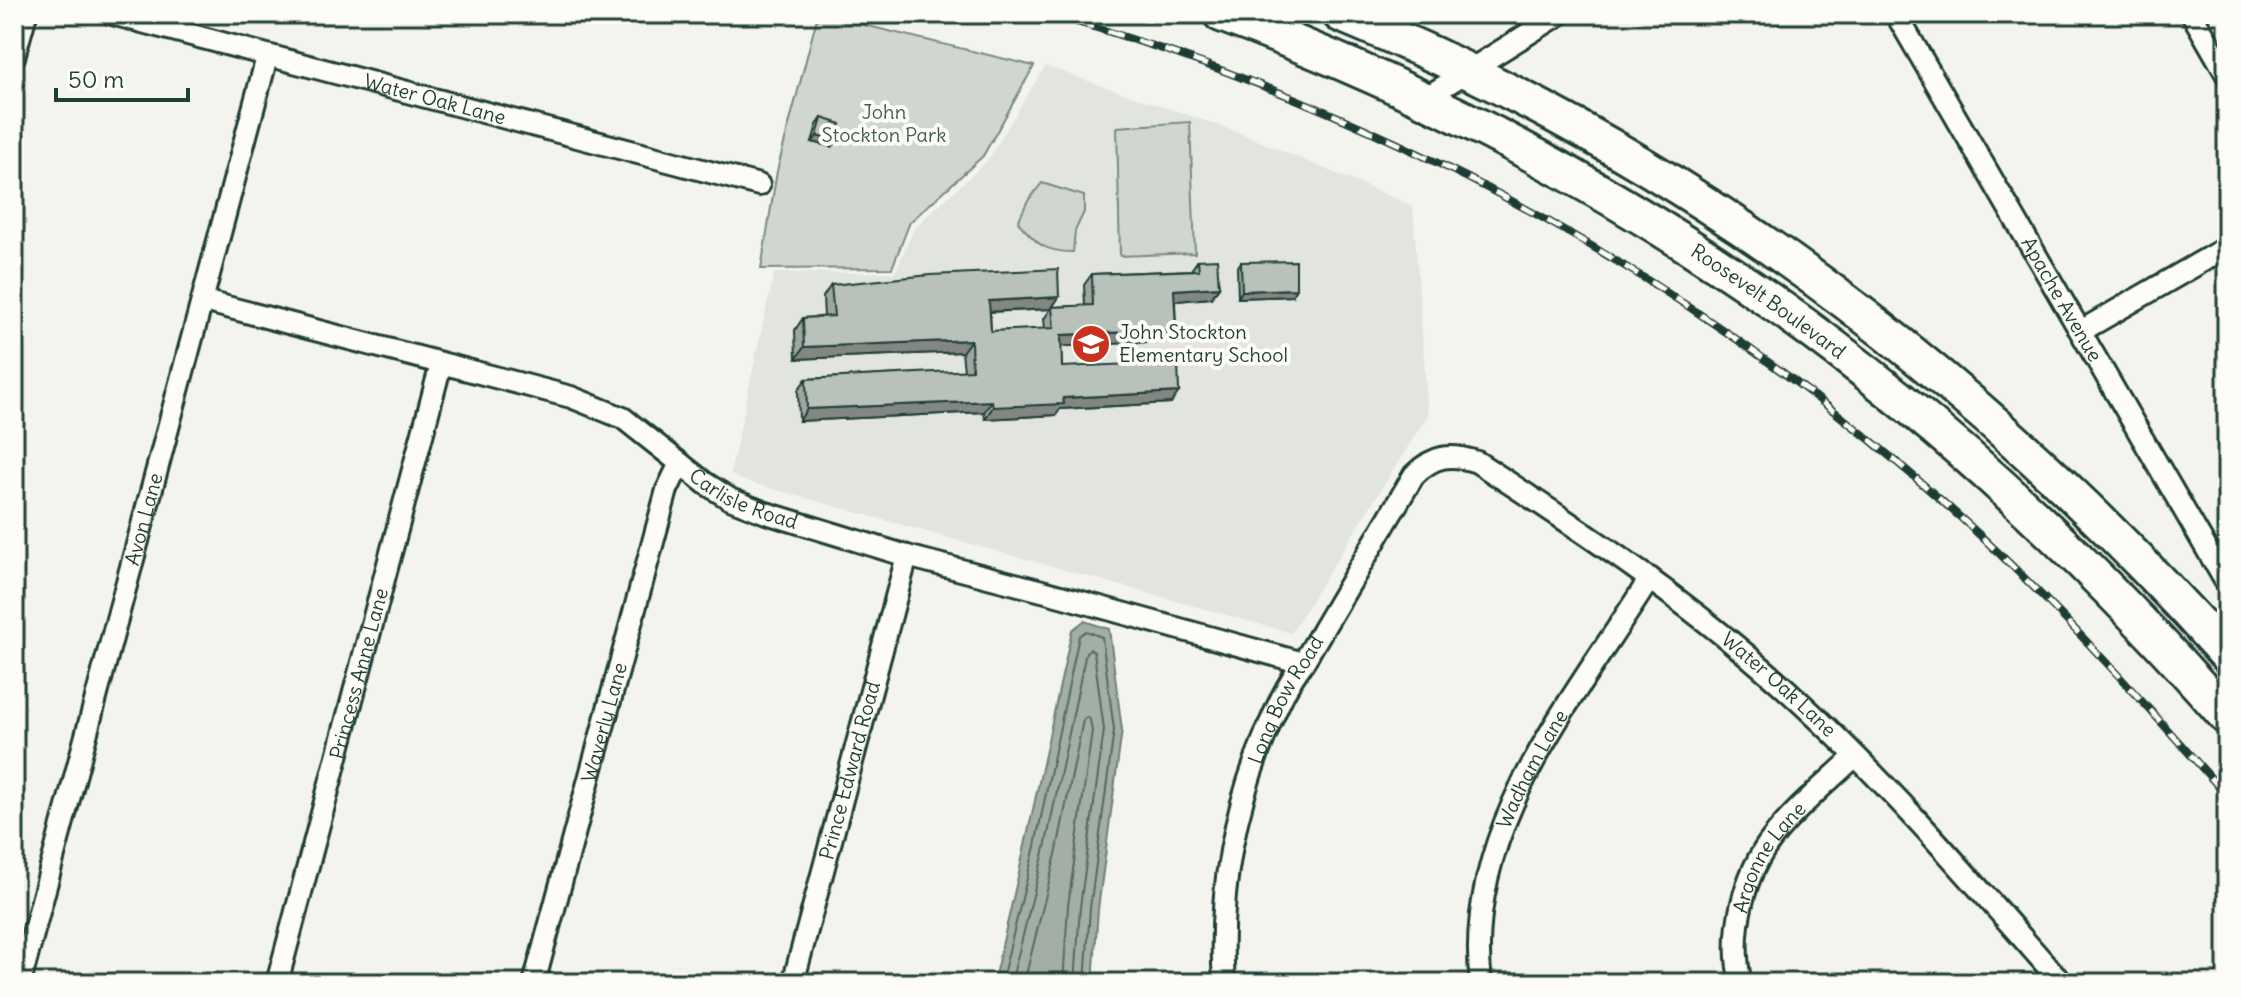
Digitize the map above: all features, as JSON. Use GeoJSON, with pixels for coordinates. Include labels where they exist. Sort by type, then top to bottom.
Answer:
{"type":"FeatureCollection","features":[{"type":"Feature","properties":{"kind":"highway","name":"Roosevelt Boulevard"},"geometry":{"type":"LineString","coordinates":[[1221,14],[1324,53],[1425,98],[1529,150],[1610,196],[1772,300],[1848,356],[1983,467],[2112,591],[2227,717]]}},
{"type":"Feature","properties":{"kind":"highway"},"geometry":{"type":"LineString","coordinates":[[1340,14],[1468,71],[1606,144],[1723,215],[1888,333],[1954,386],[2060,481],[2162,582],[2227,655]]}},
{"type":"Feature","properties":{"kind":"street"},"geometry":{"type":"LineString","coordinates":[[14,57],[26,14]]}},
{"type":"Feature","properties":{"kind":"street","name":"Water Oak Lane"},"geometry":{"type":"LineString","coordinates":[[112,14],[759,185]]}},
{"type":"Feature","properties":{"kind":"street"},"geometry":{"type":"LineString","coordinates":[[1425,98],[1560,14]]}},
{"type":"Feature","properties":{"kind":"street","name":"Apache Avenue"},"geometry":{"type":"LineString","coordinates":[[1896,14],[2227,584]]}},
{"type":"Feature","properties":{"kind":"street"},"geometry":{"type":"LineString","coordinates":[[2192,14],[2227,75]]}},
{"type":"Feature","properties":{"kind":"street","name":"Avon Lane"},"geometry":{"type":"LineString","coordinates":[[20,983],[22,940],[204,301],[267,57]]}},
{"type":"Feature","properties":{"kind":"street"},"geometry":{"type":"LineString","coordinates":[[2081,331],[2227,247]]}},
{"type":"Feature","properties":{"kind":"street","name":"Carlisle Road"},"geometry":{"type":"LineString","coordinates":[[204,301],[571,397],[608,411],[637,427],[730,499],[766,513],[907,556],[1303,663]]}},
{"type":"Feature","properties":{"kind":"street","name":"Princess Anne Lane"},"geometry":{"type":"LineString","coordinates":[[277,983],[441,364]]}},
{"type":"Feature","properties":{"kind":"street","name":"Water Oak Lane"},"geometry":{"type":"LineString","coordinates":[[1442,456],[1460,456],[1477,462],[1599,541],[1650,578],[1802,704],[1950,856],[2062,983]]}},
{"type":"Feature","properties":{"kind":"street","name":"Long Bow Road"},"geometry":{"type":"LineString","coordinates":[[1224,983],[1224,894],[1237,820],[1252,767],[1287,684],[1303,663],[1414,475],[1426,463],[1442,456]]}},
{"type":"Feature","properties":{"kind":"street","name":"Waverly Lane"},"geometry":{"type":"LineString","coordinates":[[534,983],[667,490],[680,463]]}},
{"type":"Feature","properties":{"kind":"street","name":"Prince Edward Road"},"geometry":{"type":"LineString","coordinates":[[793,983],[907,556]]}},
{"type":"Feature","properties":{"kind":"street","name":"Wadham Lane"},"geometry":{"type":"LineString","coordinates":[[1481,983],[1482,915],[1494,851],[1513,801],[1539,751],[1650,578]]}},
{"type":"Feature","properties":{"kind":"street","name":"Argonne Lane"},"geometry":{"type":"LineString","coordinates":[[1741,983],[1737,944],[1739,915],[1752,872],[1773,836],[1854,757]]}},
{"type":"Feature","properties":{"kind":"shaded area","name":"John Stockton Elementary School"},"geometry":{"type":"Polygon","coordinates":[[[1045,66],[1238,132],[1413,206],[1428,415],[1291,633],[744,481],[730,474],[774,273],[895,272],[914,228],[987,161],[1045,66]]]}},
{"type":"Feature","properties":{"kind":"green space","name":"John Stockton Park"},"geometry":{"type":"Polygon","coordinates":[[[818,14],[1034,66],[983,156],[910,222],[892,268],[761,269],[777,171],[818,14]]]}},
{"type":"Feature","properties":{"kind":"green space"},"geometry":{"type":"Polygon","coordinates":[[[1190,122],[1195,253],[1120,256],[1117,127],[1190,122]]]}},
{"type":"Feature","properties":{"kind":"green space"},"geometry":{"type":"Polygon","coordinates":[[[1042,183],[1084,196],[1084,212],[1075,231],[1073,252],[1042,245],[1018,222],[1027,202],[1042,183]]]}},
{"type":"Feature","properties":{"kind":"water"},"geometry":{"type":"Polygon","coordinates":[[[1084,621],[1109,629],[1122,730],[1098,909],[1093,983],[993,983],[1072,630],[1084,621]]]}},
{"type":"Feature","properties":{"kind":"building"},"geometry":{"type":"Polygon","coordinates":[[[822,118],[841,124],[837,141],[817,136],[822,118]]]}},
{"type":"Feature","properties":{"kind":"building"},"geometry":{"type":"Polygon","coordinates":[[[1217,259],[1219,287],[1174,290],[1176,330],[1061,335],[1062,367],[1178,362],[1179,392],[1063,398],[1064,404],[993,407],[992,401],[807,409],[806,379],[972,370],[971,340],[804,347],[803,318],[834,316],[831,285],[930,275],[1058,269],[1059,297],[989,301],[991,331],[1054,328],[1052,307],[1093,305],[1092,274],[1199,270],[1198,260],[1217,259]]]}},
{"type":"Feature","properties":{"kind":"building"},"geometry":{"type":"Polygon","coordinates":[[[1296,261],[1296,289],[1242,291],[1241,262],[1296,261]]]}},
{"type":"Feature","properties":{"kind":"railway"},"geometry":{"type":"LineString","coordinates":[[1050,14],[1180,55],[1306,103],[1429,159],[1548,221],[1663,290],[1775,366],[1882,449],[1984,539],[2139,697],[2227,796]]}},
{"type":"Feature","properties":{"kind":"place","name":"John Stockton Elementary School"},"geometry":{"type":"Point","coordinates":[1091,344]}}]}
